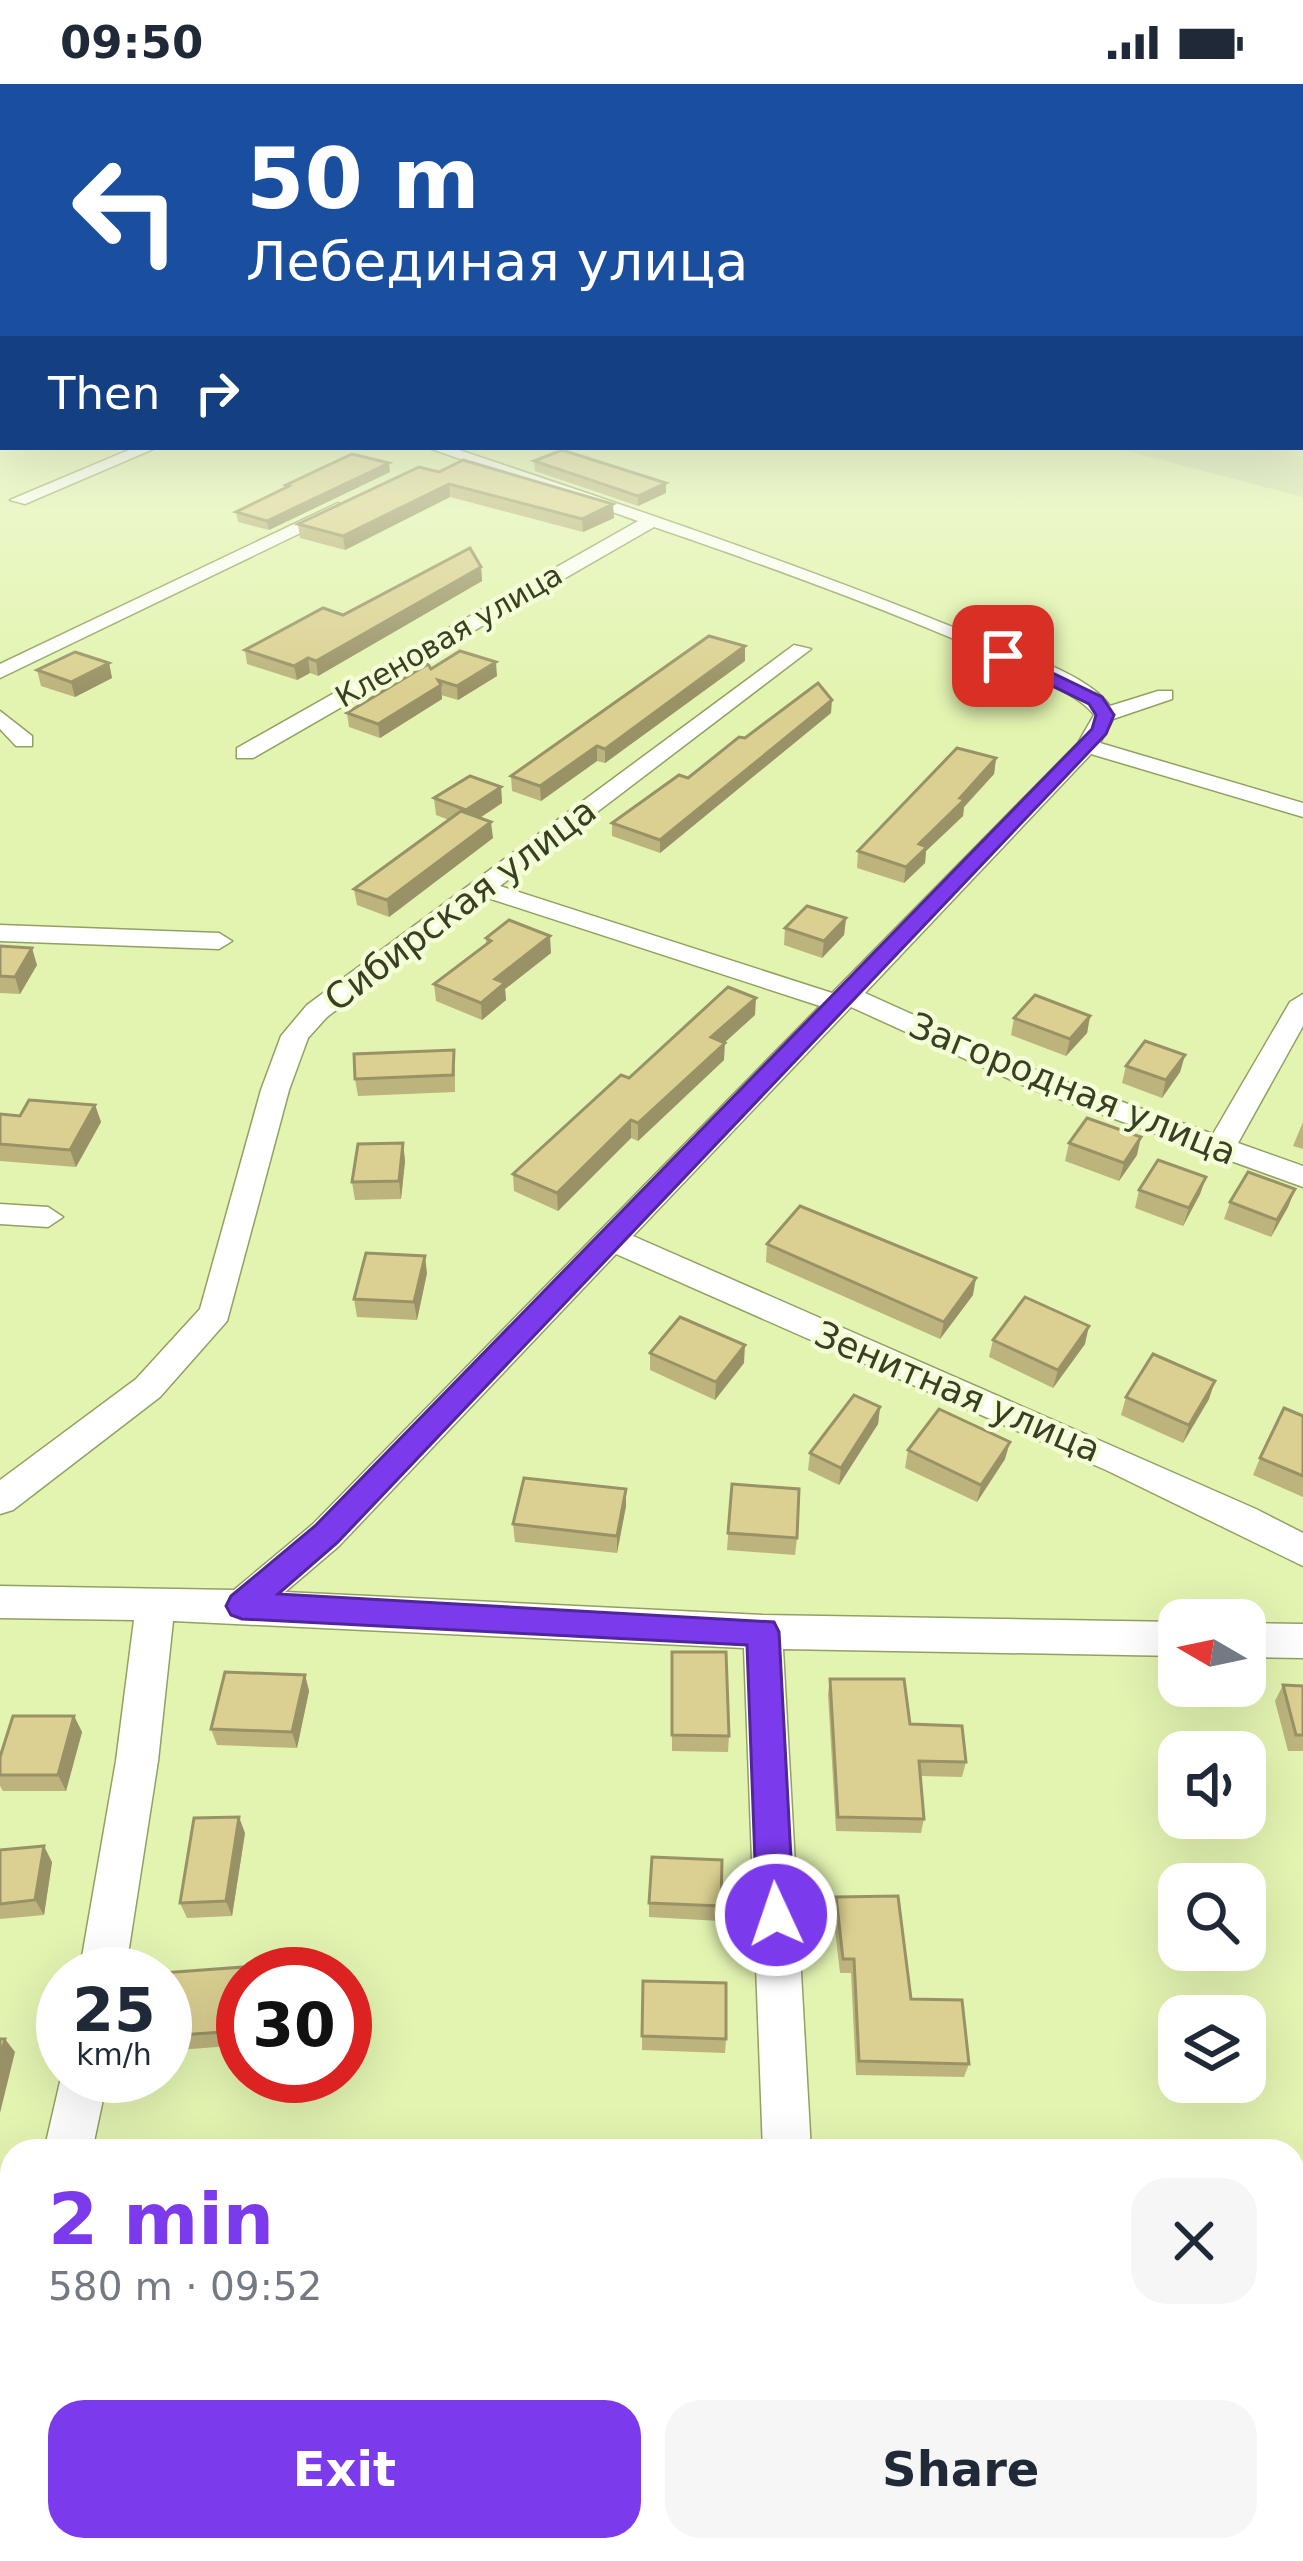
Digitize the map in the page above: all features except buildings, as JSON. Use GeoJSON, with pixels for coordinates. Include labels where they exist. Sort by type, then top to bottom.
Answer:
{"type":"FeatureCollection","features":[{"type":"Feature","properties":{"kind":"street"},"geometry":{"type":"LineString","coordinates":[[19,500],[111,463]]}},
{"type":"Feature","properties":{"kind":"street"},"geometry":{"type":"LineString","coordinates":[[464,463],[779,563],[1047,673],[1080,689],[1105,715]]}},
{"type":"Feature","properties":{"kind":"street"},"geometry":{"type":"LineString","coordinates":[[0,672],[366,495]]}},
{"type":"Feature","properties":{"kind":"street","name":"Кленовая улица"},"geometry":{"type":"LineString","coordinates":[[245,753],[653,520]]}},
{"type":"Feature","properties":{"kind":"street","name":"Сибирская улица"},"geometry":{"type":"LineString","coordinates":[[0,1501],[148,1388],[215,1313],[274,1090],[295,1036],[317,1011],[802,649]]}},
{"type":"Feature","properties":{"kind":"street"},"geometry":{"type":"LineString","coordinates":[[242,1606],[326,1534],[1087,746],[1105,715],[1165,695]]}},
{"type":"Feature","properties":{"kind":"street"},"geometry":{"type":"LineString","coordinates":[[0,717],[24,741]]}},
{"type":"Feature","properties":{"kind":"street"},"geometry":{"type":"LineString","coordinates":[[1087,746],[1303,810]]}},
{"type":"Feature","properties":{"kind":"street"},"geometry":{"type":"LineString","coordinates":[[1050,784],[1089,772],[1154,768]]}},
{"type":"Feature","properties":{"kind":"street","name":"Загородная улица"},"geometry":{"type":"LineString","coordinates":[[479,887],[840,999],[1039,1082],[1303,1177]]}},
{"type":"Feature","properties":{"kind":"street"},"geometry":{"type":"LineString","coordinates":[[0,933],[219,940]]}},
{"type":"Feature","properties":{"kind":"street"},"geometry":{"type":"LineString","coordinates":[[1220,1148],[1303,1003]]}},
{"type":"Feature","properties":{"kind":"street"},"geometry":{"type":"LineString","coordinates":[[0,1214],[48,1217]]}},
{"type":"Feature","properties":{"kind":"street","name":"Зенитная улица"},"geometry":{"type":"LineString","coordinates":[[609,1238],[808,1329],[1118,1458],[1303,1552]]}},
{"type":"Feature","properties":{"kind":"street"},"geometry":{"type":"LineString","coordinates":[[0,1601],[242,1606],[763,1632],[1158,1639]]}},
{"type":"Feature","properties":{"kind":"street"},"geometry":{"type":"LineString","coordinates":[[106,1947],[137,1761],[155,1606]]}},
{"type":"Feature","properties":{"kind":"street"},"geometry":{"type":"LineString","coordinates":[[763,1632],[786,2139]]}},
{"type":"Feature","properties":{"kind":"street"},"geometry":{"type":"LineString","coordinates":[[1266,1640],[1303,1641]]}},
{"type":"Feature","properties":{"kind":"street"},"geometry":{"type":"LineString","coordinates":[[71,2139],[78,2103]]}},
{"type":"Feature","properties":{"kind":"green space"},"geometry":{"type":"Polygon","coordinates":[[[1172,463],[1303,463],[1303,497],[1172,463]]]}},
{"type":"Feature","properties":{"kind":"route"},"geometry":{"type":"LineString","coordinates":[[776,1915],[763,1632],[242,1606],[326,1534],[1100,730],[1105,715],[1096,701],[1047,673],[1003,656]]}}]}
